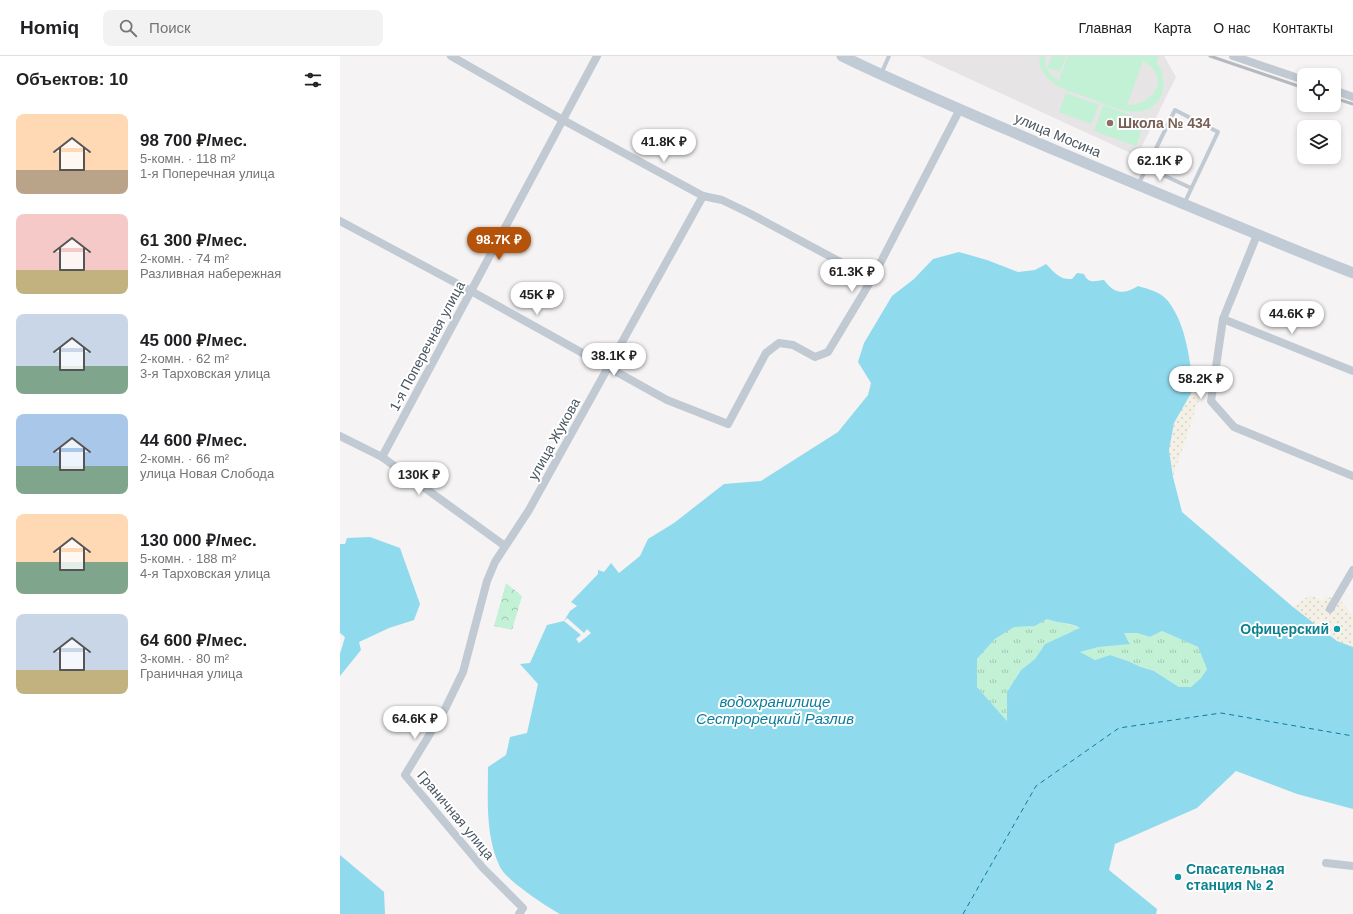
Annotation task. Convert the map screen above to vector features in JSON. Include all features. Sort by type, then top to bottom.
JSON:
[{"type":"street","points":[[451,56],[563,120],[703,196],[722,200],[749,213],[872,278]]},
{"type":"street","name":"1-я Поперечная улица","points":[[382,457],[597,56]]},
{"type":"street","name":"улица Мосина","points":[[842,56],[960,109],[1138,185],[1257,235],[1353,272]]},
{"type":"street","points":[[1233,56],[1297,78]]},
{"type":"street","points":[[1341,93],[1353,97]]},
{"type":"street","points":[[340,221],[471,291],[666,400],[728,424],[766,353],[779,342],[793,346],[815,357],[828,352],[872,278],[960,109]]},
{"type":"street","name":"улица Жукова","points":[[505,546],[529,510],[703,196]]},
{"type":"street","points":[[1257,235],[1223,318],[1211,401],[1234,427],[1353,476]]},
{"type":"street","points":[[1223,318],[1353,371]]},
{"type":"street","points":[[340,436],[382,457],[505,546]]},
{"type":"street","name":"Граничная улица","points":[[505,546],[487,581],[463,672],[445,709],[405,775],[483,868],[523,908],[519,914]]},
{"type":"street","points":[[1330,609],[1353,570]]},
{"type":"street","points":[[1326,863],[1353,866]]},
{"type":"lane","points":[[881,74],[889,56]]},
{"type":"lane","points":[[1138,185],[1175,110],[1218,132],[1184,204]]},
{"type":"lane","points":[[1146,167],[1191,188]]},
{"type":"shaded area","name":"Школа № 434","points":[[920,56],[1164,56],[1176,77],[1137,156]]},
{"type":"green space","points":[[1040,56],[1045,56],[1046,67],[1053,76],[1059,80],[1068,56],[1159,56],[1156,63],[1160,68],[1163,78],[1163,91],[1155,104],[1145,110],[1137,112],[1121,110],[1058,86],[1045,75],[1040,66]],"holes":[[[1143,61],[1152,67],[1158,82],[1156,89],[1146,100],[1137,104],[1127,105]]]},
{"type":"green space","points":[[1052,56],[1066,56],[1060,72],[1047,68]]},
{"type":"green space","points":[[1066,93],[1099,105],[1091,124],[1059,112]]},
{"type":"green space","points":[[1103,105],[1145,121],[1136,146],[1094,131]]},
{"type":"green space","points":[[506,583],[522,596],[512,630],[494,626]]},
{"type":"green space","points":[[1047,619],[1081,628],[1045,644],[1035,659],[1021,670],[1007,692],[1007,721],[977,687],[977,659],[995,639],[1014,627],[1035,626]]},
{"type":"green space","points":[[1162,631],[1198,647],[1207,669],[1201,678],[1191,687],[1179,687],[1154,671],[1110,655],[1095,660],[1079,652],[1099,647],[1130,643],[1124,633],[1137,633],[1150,637]]},
{"type":"sand","points":[[1194,388],[1199,399],[1173,477],[1169,450],[1174,423]]},
{"type":"sand","name":"Офицерский","points":[[1310,595],[1323,601],[1326,596],[1341,601],[1353,616],[1353,647],[1337,641],[1293,607]]},
{"type":"water","name":"водохранилище Сестрорецкий Разлив","points":[[959,252],[987,260],[1018,272],[1035,270],[1046,264],[1058,275],[1064,278],[1072,279],[1077,273],[1084,274],[1090,281],[1104,280],[1112,288],[1120,292],[1128,291],[1138,286],[1158,293],[1168,301],[1183,332],[1189,354],[1194,388],[1174,423],[1169,450],[1173,477],[1182,512],[1293,607],[1337,641],[1353,647],[1353,809],[1297,794],[1236,771],[1197,808],[1115,844],[1109,870],[1157,909],[1156,914],[560,914],[510,879],[500,867],[492,843],[488,818],[488,767],[506,755],[510,737],[527,733],[538,684],[520,664],[530,663],[547,625],[564,621],[570,611],[577,606],[571,602],[598,574],[598,570],[604,572],[611,563],[619,573],[640,556],[648,539],[674,523],[724,484],[761,481],[838,432],[868,395],[871,383],[858,362],[864,343],[892,296],[914,279],[933,259]],"holes":[[[1047,619],[1080,628],[1045,644],[1035,659],[1021,670],[1007,692],[1007,721],[977,687],[977,659],[995,639],[1014,627],[1035,626]],[[1162,631],[1198,647],[1207,669],[1201,678],[1191,687],[1179,687],[1154,671],[1110,655],[1095,660],[1080,652],[1099,647],[1130,644],[1124,633],[1137,633],[1150,637]]]},
{"type":"water","points":[[370,537],[400,548],[420,604],[414,620],[389,628],[359,642],[361,650],[340,676],[340,654],[345,637],[340,633],[340,544],[345,544],[347,538]]},
{"type":"water","points":[[340,855],[384,892],[385,914],[340,914]]},
{"type":"pier","points":[[567,618],[584,633],[587,629],[591,633],[579,643],[576,639],[581,635],[564,621]]},
{"type":"ferry route","points":[[963,914],[1036,786],[1119,728],[1221,713],[1353,736]]},
{"type":"railway","points":[[1210,56],[1297,86]]},
{"type":"railway","points":[[1341,100],[1353,104]]},
{"type":"place","name":"Школа № 434","points":[[1110,123]]},
{"type":"place","name":"Офицерский","points":[[1337,629]]},
{"type":"place","name":"Спасательная станция № 2","points":[[1178,877]]}]
